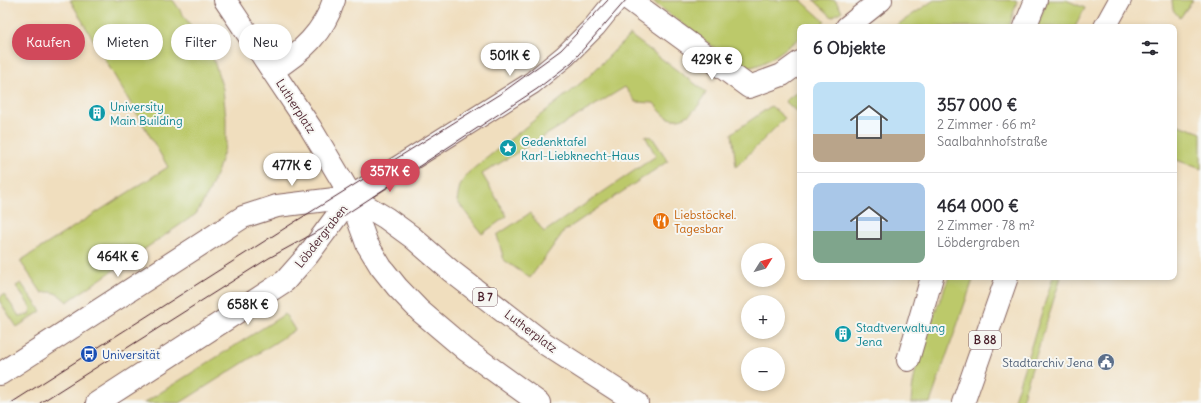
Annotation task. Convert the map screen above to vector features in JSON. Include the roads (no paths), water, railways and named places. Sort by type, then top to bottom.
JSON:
[{"type":"main road","name":"B 7","points":[[224,0],[273,70]]},
{"type":"main road","points":[[351,197],[532,83],[565,56],[594,26],[616,0]]},
{"type":"main road","points":[[630,0],[748,87],[782,75],[797,64]]},
{"type":"main road","points":[[851,24],[881,0]]},
{"type":"main road","points":[[1026,24],[1036,0]]},
{"type":"main road","points":[[1107,24],[1120,0]]},
{"type":"main road","name":"Lutherplatz","points":[[334,1],[320,29],[309,44],[294,57],[273,70],[310,127],[351,197],[368,244],[381,267],[397,287],[420,311],[466,350],[539,403]]},
{"type":"main road","name":"Lutherplatz","points":[[351,197],[386,218],[412,237],[451,271],[544,343],[637,403]]},
{"type":"main road","name":"Löbdergraben","points":[[0,374],[243,217],[277,206],[351,197]]},
{"type":"main road","name":"Löbdergraben","points":[[97,403],[285,282],[308,255],[351,197]]},
{"type":"main road","points":[[908,360],[931,280]]},
{"type":"main road","name":"B 88","points":[[963,403],[1006,280]]},
{"type":"tram line","points":[[11,403],[293,223],[503,92],[561,50],[608,0]]},
{"type":"tram line","points":[[40,403],[269,258],[331,224],[537,89],[572,62],[626,0]]},
{"type":"place","name":"University Main Building","points":[[97,113]]},
{"type":"place","name":"Gedenktafel Karl-Liebknecht-Haus","points":[[508,148]]},
{"type":"place","name":"Liebstöckel. Tagesbar","points":[[661,221]]},
{"type":"place","name":"Stadtverwaltung Jena","points":[[843,334]]},
{"type":"place","name":"Universität","points":[[89,354]]},
{"type":"place","name":"Stadtarchiv Jena","points":[[1106,362]]}]
